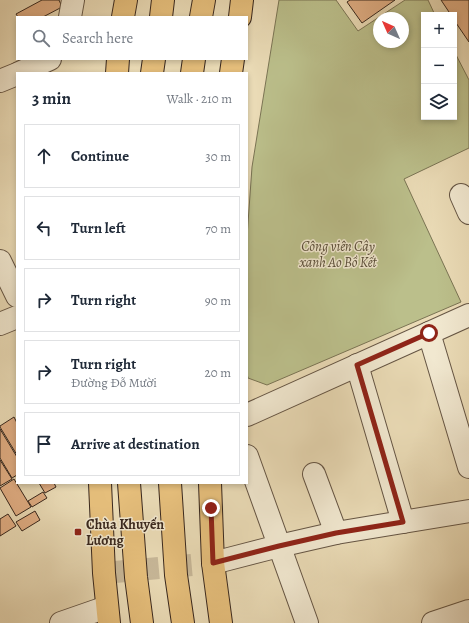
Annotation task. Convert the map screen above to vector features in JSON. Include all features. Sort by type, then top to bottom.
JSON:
[{"type":"main road","points":[[124,16],[126,0]]},
{"type":"main road","points":[[160,16],[163,0]]},
{"type":"main road","points":[[201,16],[204,0]]},
{"type":"main road","points":[[240,16],[242,0]]},
{"type":"main road","points":[[117,72],[118,60]]},
{"type":"main road","points":[[152,72],[154,60]]},
{"type":"main road","points":[[192,72],[194,60]]},
{"type":"main road","points":[[231,72],[233,60]]},
{"type":"main road","points":[[100,484],[104,573],[108,615]]},
{"type":"main road","points":[[130,484],[136,577],[142,623]]},
{"type":"main road","points":[[170,484],[176,575],[183,623]]},
{"type":"main road","points":[[210,484],[213,563],[221,623]]},
{"type":"street","points":[[70,16],[73,0]]},
{"type":"street","points":[[20,72],[48,60]]},
{"type":"street","points":[[0,82],[16,74]]},
{"type":"street","points":[[0,261],[16,294]]},
{"type":"street","points":[[248,415],[469,315]]},
{"type":"street","points":[[0,324],[16,317]]},
{"type":"street","points":[[429,333],[469,467]]},
{"type":"street","points":[[357,365],[403,522]]},
{"type":"street","points":[[248,459],[308,623]]},
{"type":"street","points":[[314,474],[336,533]]},
{"type":"street","points":[[213,563],[336,533],[469,511]]},
{"type":"street","points":[[434,623],[469,611]]},
{"type":"street","points":[[60,623],[108,615]]},
{"type":"green space","name":"Công viên Cây xanh Ao Bồ Kết","points":[[279,0],[336,0],[358,31],[373,21],[373,48],[409,48],[409,12],[387,12],[405,0],[428,0],[434,12],[421,12],[421,120],[457,120],[457,57],[469,80],[469,148],[404,179],[461,302],[267,385],[248,378],[248,223],[252,167]]},
{"type":"building","points":[[42,0],[59,0],[62,7],[45,16],[17,16],[16,14]]},
{"type":"building","points":[[350,0],[395,0],[378,12],[373,12],[373,15],[362,23],[347,2]]},
{"type":"building","points":[[441,0],[469,0],[469,42],[457,24],[457,12],[449,12]]},
{"type":"building","points":[[14,417],[16,421],[16,453],[0,427]]},
{"type":"building","points":[[0,429],[16,455],[16,476],[12,478],[0,458]]},
{"type":"building","points":[[0,460],[12,479],[0,486]]},
{"type":"building","points":[[14,479],[31,507],[16,516],[0,488]]},
{"type":"building","points":[[40,484],[54,484],[56,487],[45,493]]},
{"type":"building","points":[[43,492],[47,498],[32,507],[28,501]]},
{"type":"building","points":[[35,511],[40,520],[22,531],[16,522]]},
{"type":"building","points":[[8,514],[16,526],[0,536],[0,519]]},
{"type":"tunnel","points":[[104,573],[213,563]]},
{"type":"place","name":"Chùa Khuyến Lương","points":[[78,532]]},
{"type":"route","points":[[211,508],[213,563],[336,533],[403,522],[357,365],[429,333]]}]
